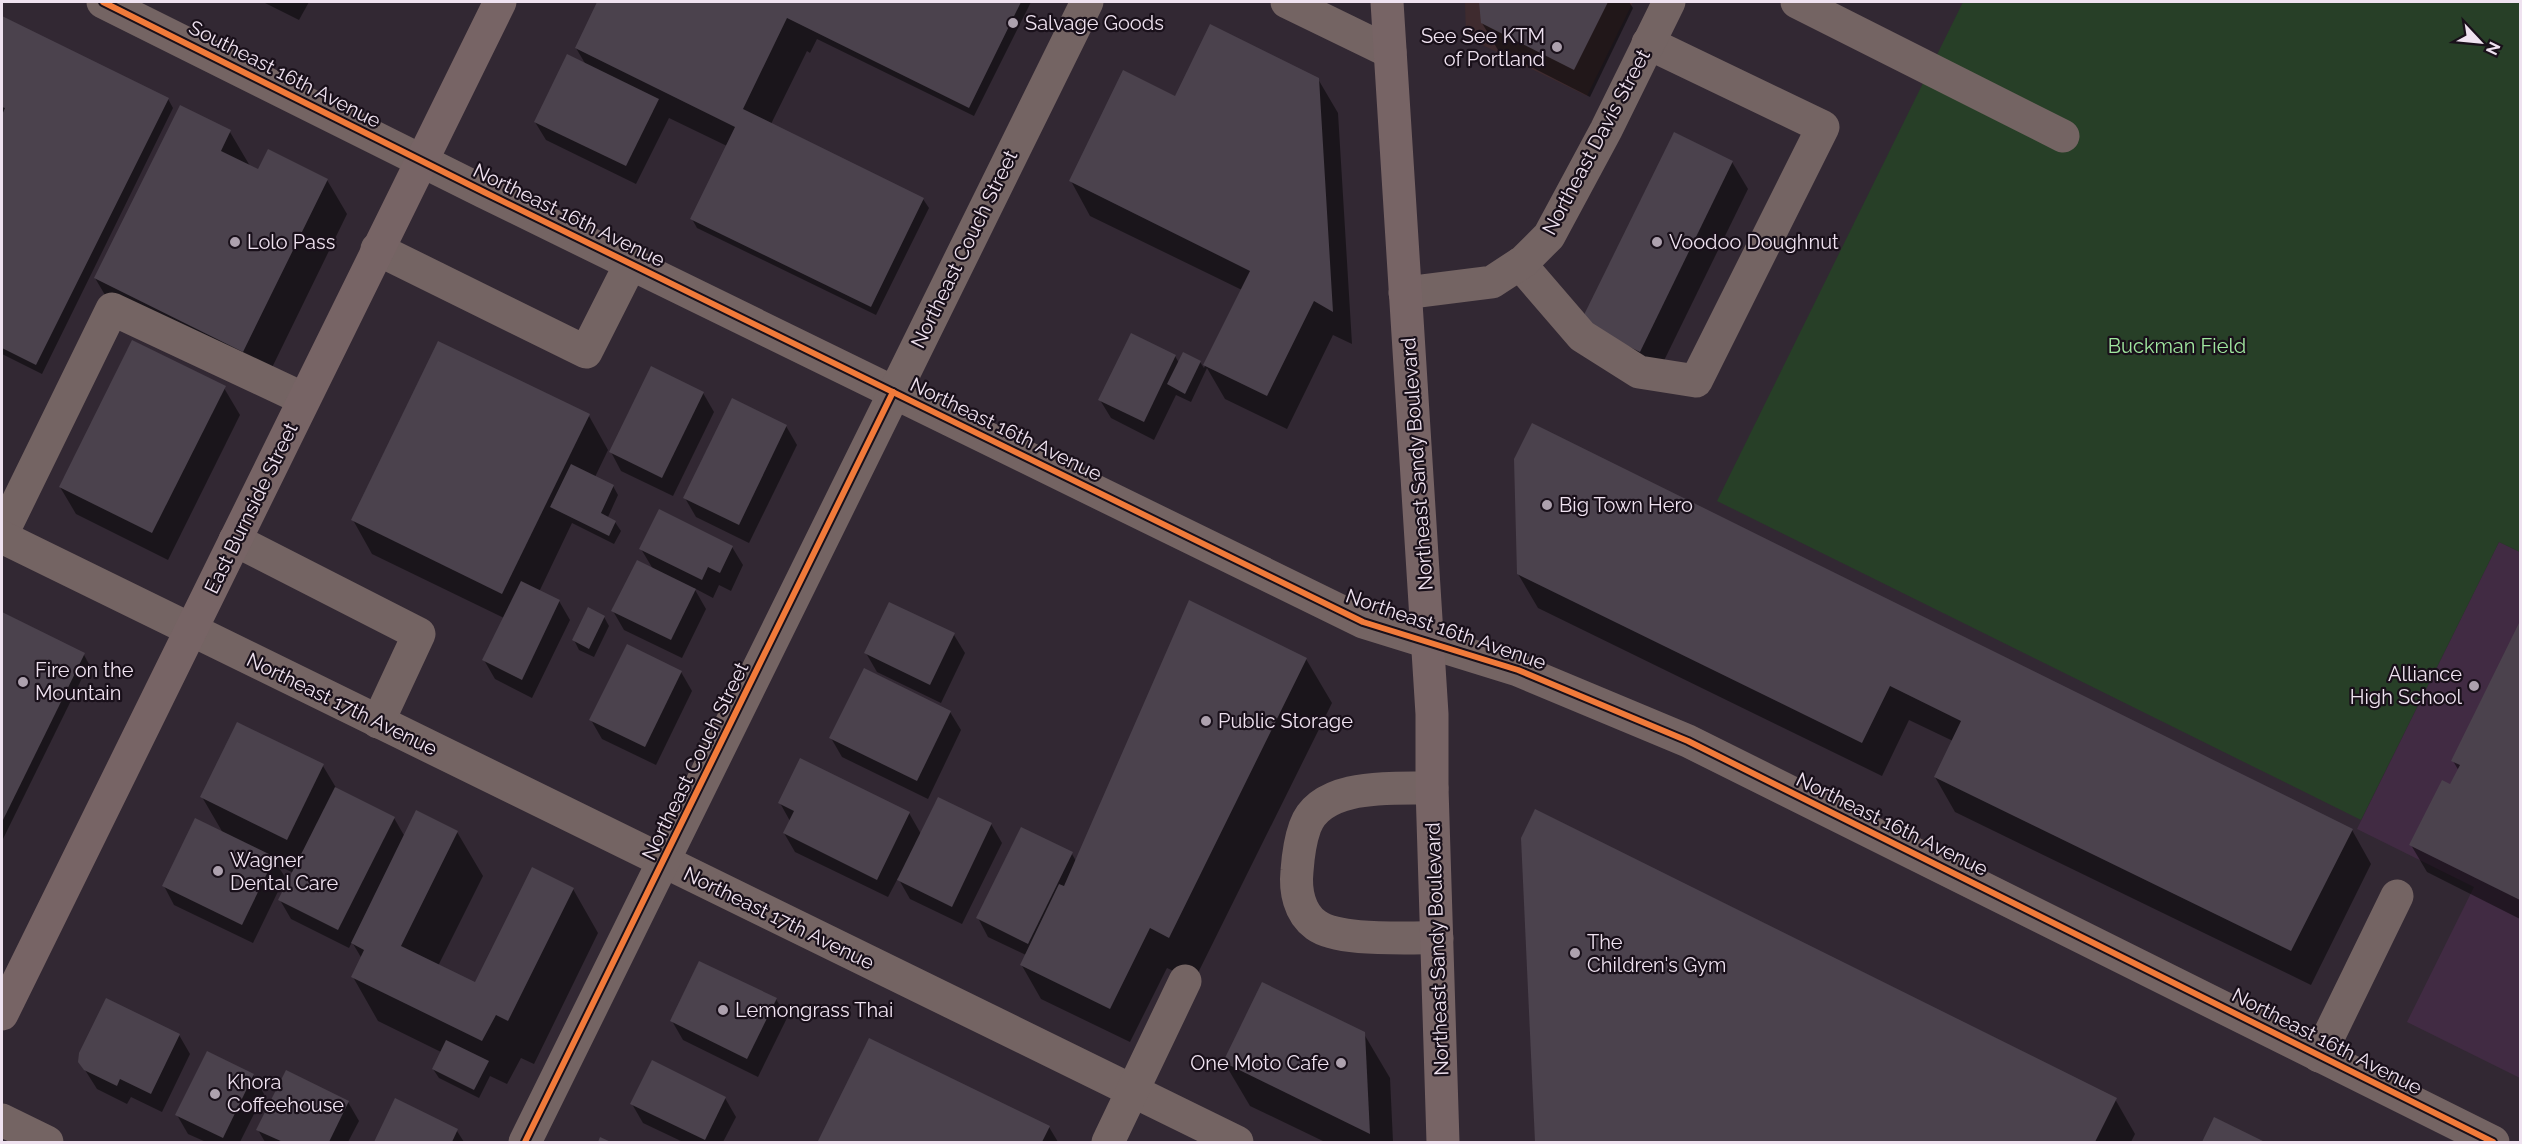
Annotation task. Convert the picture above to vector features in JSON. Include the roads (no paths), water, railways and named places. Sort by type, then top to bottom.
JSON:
[{"type":"main road","name":"East Burnside Street","points":[[2,1014],[420,160],[500,2]]},
{"type":"main road","name":"Northeast Sandy Boulevard","points":[[1387,2],[1432,714],[1432,788],[1443,1143]]},
{"type":"street","name":"Southeast 16th Avenue","points":[[104,2],[420,160]]},
{"type":"street","name":"Northeast Couch Street","points":[[525,1143],[892,392],[1087,2]]},
{"type":"street","points":[[1287,2],[1390,52]]},
{"type":"street","name":"Northeast Davis Street","points":[[1406,293],[1492,282],[1520,264],[1549,236],[1669,2]]},
{"type":"street","points":[[1797,2],[2063,136]]},
{"type":"street","points":[[1520,264],[1582,336],[1639,372],[1696,381],[1823,127],[1648,43]]},
{"type":"street","name":"Northeast 16th Avenue","points":[[420,160],[1363,622],[1518,670],[1688,741],[2493,1143]]},
{"type":"street","points":[[377,249],[586,352],[631,263]]},
{"type":"street","points":[[2,535],[112,309],[304,399]]},
{"type":"street","name":"Northeast 17th Avenue","points":[[2,535],[378,722],[1238,1143]]},
{"type":"street","points":[[235,540],[419,634],[378,722]]},
{"type":"street","points":[[1432,788],[1342,794],[1318,807],[1306,825],[1296,877],[1298,902],[1315,925],[1335,933],[1362,936],[1437,938]]},
{"type":"street","points":[[2319,1056],[2397,896]]},
{"type":"street","points":[[1108,1143],[1185,981]]},
{"type":"street","points":[[2,1120],[47,1143]]},
{"type":"place","name":"Salvage Goods","points":[[1013,23]]},
{"type":"place","name":"See See KTM of Portland","points":[[1557,47]]},
{"type":"place","name":"Lolo Pass","points":[[235,242]]},
{"type":"place","name":"Voodoo Doughnut","points":[[1657,242]]},
{"type":"place","name":"Big Town Hero","points":[[1547,505]]},
{"type":"place","name":"Fire on the Mountain","points":[[23,682]]},
{"type":"place","name":"Alliance High School","points":[[2474,686]]},
{"type":"place","name":"Public Storage","points":[[1206,721]]},
{"type":"place","name":"Wagner Dental Care","points":[[218,871]]},
{"type":"place","name":"The Children's Gym","points":[[1575,953]]},
{"type":"place","name":"Lemongrass Thai","points":[[723,1010]]},
{"type":"place","name":"One Moto Cafe","points":[[1341,1063]]},
{"type":"place","name":"Khora Coffeehouse","points":[[215,1094]]},
{"type":"park label","name":"Buckman Field","points":[[2177,346]]}]
